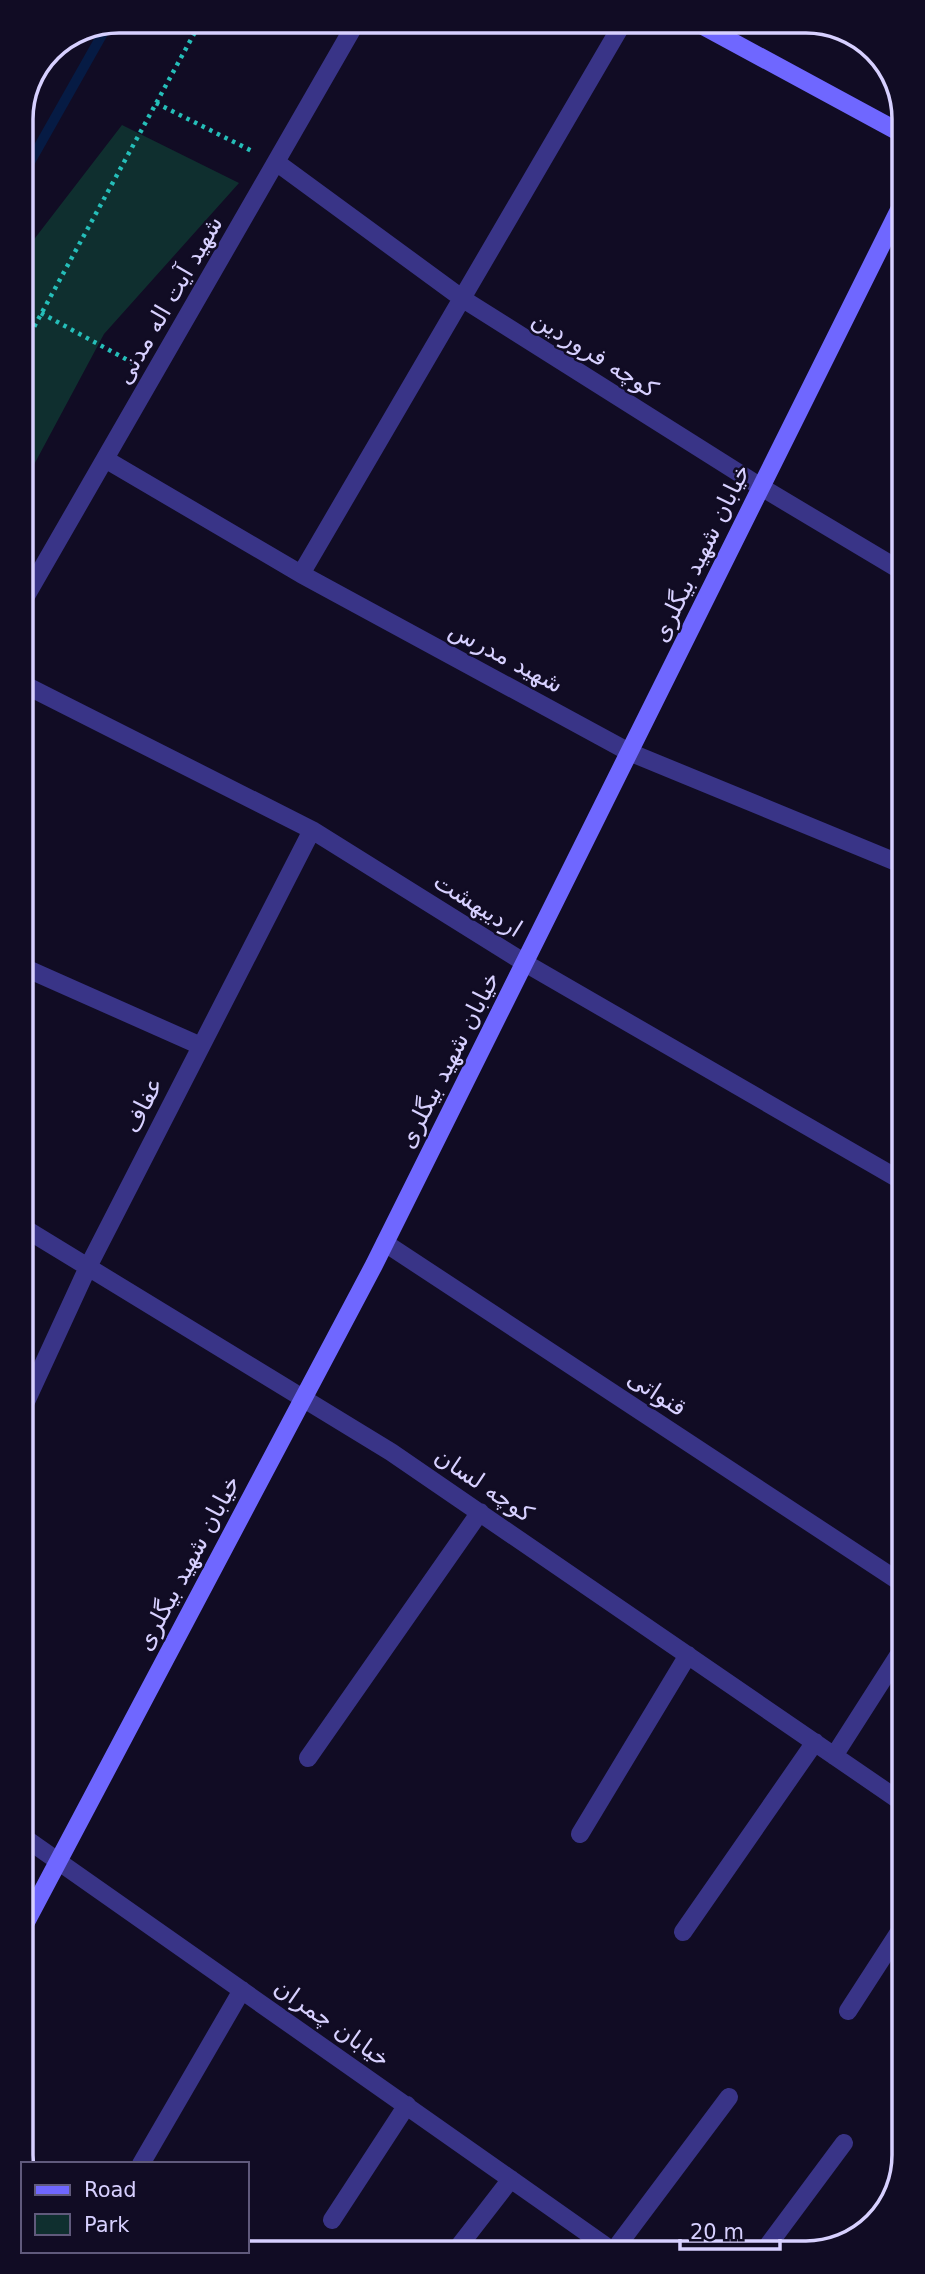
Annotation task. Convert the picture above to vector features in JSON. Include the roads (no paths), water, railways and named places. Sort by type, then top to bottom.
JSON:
[{"type":"street","name":"شهید آیت اله مدنی","points":[[33,584],[350,33]]},
{"type":"street","points":[[301,574],[617,33]]},
{"type":"street","points":[[725,33],[892,128]]},
{"type":"street","name":"کوچه فروردین","points":[[276,162],[463,299],[761,487],[892,565]]},
{"type":"street","name":"خیابان شهید بیگلری","points":[[33,1910],[385,1243],[892,224]]},
{"type":"street","name":"شهید مدرس","points":[[105,458],[301,574],[629,752],[892,860]]},
{"type":"street","name":"اردیبهشت","points":[[33,689],[312,830],[525,963],[892,1175]]},
{"type":"street","name":"عفاف","points":[[33,1386],[88,1267],[312,830]]},
{"type":"street","points":[[33,971],[201,1046]]},
{"type":"street","name":"کوچه لسان","points":[[33,1233],[391,1452],[892,1796]]},
{"type":"street","name":"قنواتی","points":[[385,1243],[892,1577]]},
{"type":"street","points":[[308,1758],[480,1512]]},
{"type":"street","points":[[580,1834],[688,1655]]},
{"type":"street","points":[[834,1756],[892,1665]]},
{"type":"street","points":[[683,1932],[814,1742]]},
{"type":"street","name":"خیابان چمران","points":[[33,1844],[600,2241]]},
{"type":"street","points":[[848,2011],[892,1943]]},
{"type":"street","points":[[142,2162],[242,1990]]},
{"type":"street","points":[[618,2241],[729,2097]]},
{"type":"street","points":[[332,2220],[407,2105]]},
{"type":"street","points":[[771,2241],[844,2143]]},
{"type":"street","points":[[463,2241],[511,2179]]},
{"type":"waterway","points":[[33,157],[102,36]]}]
